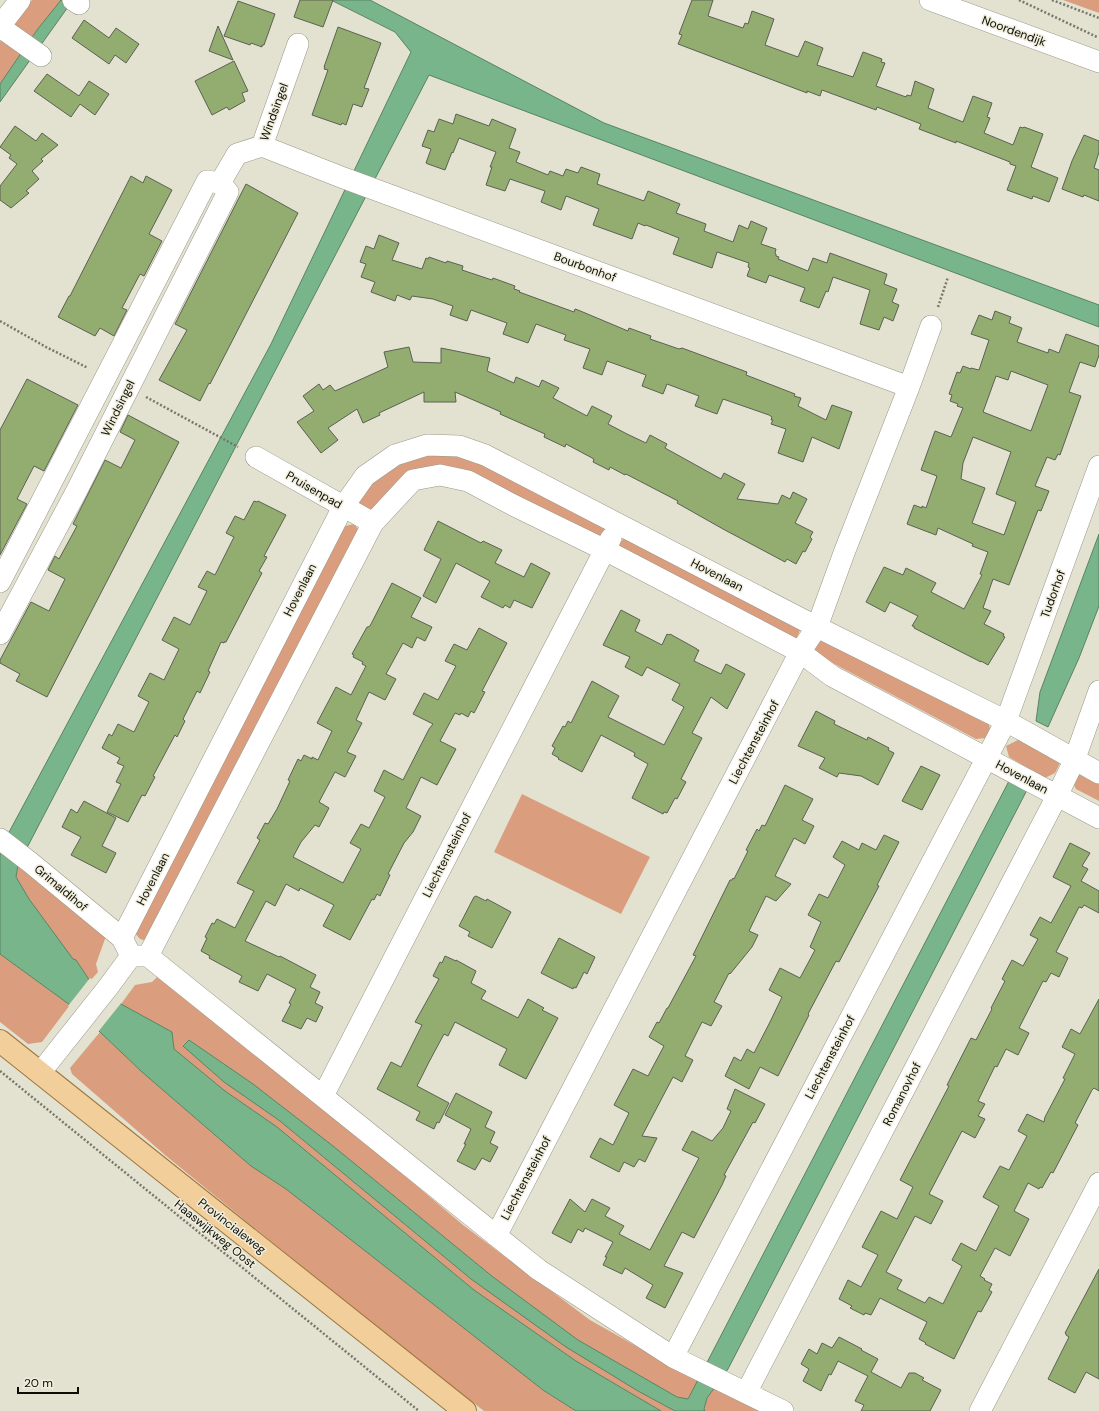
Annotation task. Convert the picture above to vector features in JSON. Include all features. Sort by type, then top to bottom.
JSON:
[{"type":"main road","name":"Provincialeweg","points":[[0,1040],[465,1411]]},
{"type":"street","points":[[20,0],[0,27],[41,56]]},
{"type":"street","name":"Noordendijk","points":[[930,0],[1099,62]]},
{"type":"street","name":"Windsingel","points":[[220,183],[237,154],[262,146],[298,44]]},
{"type":"street","name":"Bourbonhof","points":[[262,146],[340,178],[909,387]]},
{"type":"street","name":"Windsingel","points":[[0,582],[207,181],[220,183],[228,192],[76,492],[0,634]]},
{"type":"street","points":[[800,652],[817,627],[931,326]]},
{"type":"street","name":"Hovenlaan","points":[[134,950],[343,507],[365,476],[394,455],[427,445],[459,446],[485,455],[817,627],[1006,721],[1099,774]]},
{"type":"street","name":"Pruisenpad","points":[[250,453],[374,524]]},
{"type":"street","name":"Tudorhof","points":[[1006,721],[1099,466]]},
{"type":"street","name":"Hovenlaan","points":[[40,1073],[109,986],[134,950],[374,524],[413,480],[440,475],[468,481],[605,550],[800,652],[832,676],[1099,818]]},
{"type":"street","points":[[605,550],[618,524]]},
{"type":"street","name":"Liechtensteinhof","points":[[323,1096],[605,550]]},
{"type":"street","name":"Liechtensteinhof","points":[[496,1236],[800,652]]},
{"type":"street","points":[[1074,761],[1099,691]]},
{"type":"street","name":"Hovenlaan","points":[[987,758],[1006,721]]},
{"type":"street","name":"Liechtensteinhof","points":[[672,1357],[987,758]]},
{"type":"street","name":"Hovenlaan","points":[[1057,796],[1074,761]]},
{"type":"street","name":"Romanovhof","points":[[746,1393],[1057,796]]},
{"type":"street","name":"Grimaldihof","points":[[0,839],[31,863],[134,950]]},
{"type":"street","name":"Liechtensteinhof","points":[[134,950],[323,1096],[539,1270],[672,1357],[746,1393]]},
{"type":"street","points":[[980,1411],[1099,1183]]},
{"type":"street","points":[[746,1393],[783,1411]]},
{"type":"path","points":[[1019,0],[1099,38]]},
{"type":"path","points":[[1052,0],[1099,18]]},
{"type":"path","points":[[931,326],[948,277]]},
{"type":"path","points":[[213,434],[250,453]]},
{"type":"path","name":"Haaswijkweg Oost","points":[[0,1071],[419,1411]]},
{"type":"shaded area","points":[[32,0],[61,0],[37,30],[0,84],[0,42]]},
{"type":"shaded area","points":[[61,0],[73,0],[0,102],[0,84],[37,30]]},
{"type":"shaded area","points":[[331,0],[370,0],[604,123],[1099,305],[1099,327],[429,75],[18,865],[16,877],[29,899],[73,959],[76,960],[90,981],[121,1004],[172,1032],[174,1049],[225,1091],[277,1127],[474,1290],[576,1361],[661,1411],[576,1411],[543,1390],[286,1189],[251,1166],[142,1072],[70,1005],[0,954],[0,849],[271,344],[411,52],[395,32]]},
{"type":"shaded area","points":[[1063,0],[1099,0],[1099,13]]},
{"type":"shaded area","points":[[461,453],[605,525],[605,530],[601,538],[442,470],[371,510],[359,505],[357,496],[362,488],[415,454]]},
{"type":"shaded area","points":[[354,524],[362,534],[150,942],[140,939],[133,931],[341,527]]},
{"type":"shaded area","points":[[1099,534],[1099,606],[1079,658],[1048,727],[1036,721],[1040,692]]},
{"type":"shaded area","points":[[624,538],[801,627],[797,638],[793,641],[620,547],[620,543]]},
{"type":"shaded area","points":[[818,639],[986,720],[990,729],[988,735],[986,738],[976,739],[827,660],[815,651],[815,644]]},
{"type":"shaded area","points":[[1018,740],[1060,763],[1055,773],[1045,778],[1009,757],[1006,746]]},
{"type":"shaded area","points":[[1081,772],[1099,778],[1099,801],[1076,789],[1074,781]]},
{"type":"shaded area","points":[[1009,781],[1027,790],[728,1369],[707,1398],[704,1409],[705,1411],[675,1411],[638,1391],[566,1347],[471,1279],[280,1121],[224,1082],[183,1046],[189,1040],[253,1084],[333,1146],[493,1277],[578,1340],[677,1397],[688,1399]]},
{"type":"shaded area","points":[[522,794],[650,857],[621,914],[494,852]]},
{"type":"shaded area","points":[[18,865],[106,936],[96,964],[98,972],[90,981],[76,960],[73,959],[29,899],[16,877]]},
{"type":"shaded area","points":[[0,954],[70,1005],[42,1042],[28,1044],[0,1022]]},
{"type":"shaded area","points":[[157,977],[359,1137],[463,1225],[590,1320],[698,1381],[688,1399],[677,1397],[578,1340],[493,1277],[333,1146],[253,1084],[189,1040],[183,1045],[224,1082],[280,1121],[471,1279],[638,1391],[675,1411],[661,1411],[576,1361],[474,1290],[277,1127],[225,1091],[174,1049],[172,1032],[121,1004],[135,985],[152,982]]},
{"type":"shaded area","points":[[100,1032],[142,1072],[251,1166],[286,1189],[543,1390],[576,1411],[484,1411],[355,1310],[165,1155],[72,1074],[70,1068]]},
{"type":"shaded area","points":[[714,1388],[760,1411],[705,1411],[707,1398]]},
{"type":"pier","points":[[90,978],[122,1002],[98,1032],[68,1006]]},
{"type":"building","points":[[300,0],[333,0],[323,27],[294,17]]},
{"type":"building","points":[[692,0],[713,0],[708,16],[743,28],[745,23],[748,24],[752,11],[774,19],[765,45],[798,57],[805,41],[823,48],[817,65],[853,77],[863,52],[882,59],[881,62],[885,63],[876,86],[906,97],[907,95],[911,96],[915,81],[934,89],[928,108],[963,122],[973,96],[992,103],[987,117],[990,118],[984,133],[1013,145],[1020,127],[1043,134],[1031,167],[1058,178],[1049,202],[1033,196],[1032,199],[1007,190],[1016,166],[1010,164],[1010,162],[956,141],[956,143],[919,129],[921,124],[877,107],[876,110],[822,90],[820,96],[807,91],[807,93],[678,44],[682,35],[679,34]]},
{"type":"building","points":[[238,1],[275,14],[262,47],[251,43],[250,45],[224,36]]},
{"type":"building","points":[[84,20],[109,38],[116,28],[139,44],[126,63],[115,55],[109,64],[72,38]]},
{"type":"building","points":[[218,26],[233,60],[209,51]]},
{"type":"building","points":[[338,27],[381,43],[364,88],[369,89],[362,107],[353,104],[346,125],[342,123],[341,125],[312,115],[328,70],[324,69],[324,67]]},
{"type":"building","points":[[234,61],[248,91],[242,93],[245,101],[229,110],[227,107],[212,115],[195,81]]},
{"type":"building","points":[[47,74],[79,96],[89,81],[109,94],[95,115],[80,104],[71,117],[34,91]]},
{"type":"building","points":[[456,114],[489,126],[492,119],[516,129],[509,148],[520,152],[516,162],[548,175],[550,171],[563,176],[566,169],[578,173],[581,167],[600,174],[597,184],[644,201],[648,191],[680,204],[676,213],[706,224],[704,231],[733,242],[739,225],[748,229],[751,221],[767,228],[761,244],[776,249],[775,253],[776,256],[779,257],[778,259],[808,271],[813,258],[827,263],[830,253],[887,274],[884,284],[897,289],[892,302],[899,305],[893,321],[884,317],[879,330],[860,324],[870,290],[833,277],[828,292],[826,291],[819,308],[800,301],[805,288],[769,275],[766,283],[747,276],[750,268],[748,267],[749,263],[717,252],[712,268],[673,254],[679,238],[646,225],[645,226],[638,223],[632,239],[593,225],[599,209],[566,196],[561,210],[541,202],[545,191],[510,179],[505,191],[486,185],[492,167],[490,167],[496,152],[459,138],[445,170],[426,163],[431,149],[422,146],[428,130],[434,132],[439,119],[453,124]]},
{"type":"building","points":[[15,126],[36,141],[42,133],[58,145],[41,159],[43,161],[32,171],[39,179],[26,191],[29,193],[11,208],[0,200],[0,186],[17,164],[9,158],[11,155],[0,147]]},
{"type":"building","points":[[1084,135],[1099,141],[1099,152],[1094,168],[1099,170],[1099,201],[1062,189],[1072,161]]},
{"type":"building","points":[[131,176],[143,183],[146,176],[172,190],[149,234],[162,241],[144,276],[140,274],[122,308],[127,310],[114,336],[100,328],[95,336],[58,317]]},
{"type":"building","points":[[246,184],[298,213],[200,401],[159,380],[187,330],[175,324]]},
{"type":"building","points":[[379,235],[399,243],[392,260],[422,269],[426,258],[428,259],[429,257],[446,263],[447,261],[463,266],[462,270],[492,280],[493,278],[515,286],[514,289],[520,291],[519,292],[574,312],[575,309],[578,310],[628,331],[629,328],[651,336],[650,339],[679,349],[682,348],[747,372],[746,375],[795,394],[794,396],[801,398],[798,406],[826,420],[832,405],[852,412],[839,449],[812,437],[803,462],[778,453],[786,429],[771,424],[773,420],[771,420],[772,417],[769,415],[723,399],[717,414],[695,406],[699,396],[667,384],[663,394],[642,386],[646,375],[607,361],[602,375],[583,368],[590,349],[564,340],[566,335],[536,324],[528,343],[503,334],[507,323],[471,310],[467,321],[450,315],[453,306],[433,299],[412,296],[410,300],[397,295],[395,301],[371,292],[375,282],[361,277],[366,264],[360,262],[366,246],[374,249]]},
{"type":"building","points":[[995,311],[1011,317],[1009,323],[1022,328],[1017,342],[1048,353],[1049,349],[1059,353],[1066,334],[1099,346],[1099,355],[1095,367],[1080,362],[1069,392],[1081,396],[1060,455],[1058,454],[1055,460],[1047,457],[1035,486],[1049,491],[1041,511],[1038,510],[1009,585],[993,579],[983,608],[991,611],[984,624],[1004,634],[1003,636],[1005,637],[988,665],[914,628],[914,626],[912,626],[918,616],[890,602],[885,612],[866,602],[884,567],[903,575],[906,568],[936,583],[931,592],[964,609],[982,575],[980,574],[988,552],[972,546],[973,544],[938,528],[936,535],[907,524],[914,505],[926,508],[937,476],[921,470],[935,431],[951,437],[963,408],[950,401],[952,395],[949,394],[957,372],[960,373],[963,366],[979,370],[989,340],[971,334],[979,315],[992,320]],"holes":[[[1011,371],[1048,385],[1031,431],[983,412],[996,376],[1008,380]],[[973,437],[1011,452],[996,494],[1016,502],[1004,535],[972,523],[985,488],[961,479],[963,463]]]},
{"type":"building","points":[[409,347],[413,362],[441,363],[441,348],[490,358],[487,371],[514,383],[516,377],[539,387],[542,380],[559,388],[553,398],[587,416],[592,406],[612,416],[608,424],[627,434],[646,443],[650,435],[667,444],[665,448],[721,479],[724,473],[745,484],[737,499],[778,504],[782,495],[790,499],[793,492],[807,499],[795,523],[813,532],[810,537],[812,539],[796,564],[787,559],[785,562],[677,503],[678,501],[626,474],[625,475],[610,467],[609,470],[593,462],[594,459],[566,444],[565,447],[544,437],[545,434],[500,414],[501,412],[455,392],[456,402],[424,402],[424,392],[379,413],[380,415],[363,423],[357,409],[328,428],[338,440],[321,453],[297,422],[314,411],[303,396],[319,384],[323,390],[330,385],[335,391],[388,367],[384,352]]},
{"type":"building","points":[[27,379],[78,405],[44,471],[34,466],[17,499],[27,504],[0,555],[0,430]]},
{"type":"building","points":[[128,415],[179,442],[47,697],[16,681],[20,674],[0,663],[0,660],[31,602],[49,611],[65,579],[48,570],[55,556],[59,559],[77,526],[73,524],[105,460],[121,468],[135,440],[120,432]]},
{"type":"building","points":[[254,501],[258,501],[286,515],[264,556],[267,557],[259,571],[262,573],[226,642],[221,642],[208,671],[210,672],[200,693],[197,691],[183,719],[185,721],[177,737],[175,735],[153,776],[155,777],[145,796],[142,795],[128,822],[107,812],[121,784],[116,782],[124,766],[117,763],[120,758],[102,748],[109,734],[112,736],[118,724],[134,732],[149,702],[138,696],[150,673],[164,680],[179,649],[162,640],[174,617],[190,625],[207,591],[198,587],[207,571],[215,575],[234,537],[226,533],[235,516],[244,520]]},
{"type":"building","points":[[438,521],[481,543],[483,541],[502,550],[495,563],[524,577],[531,563],[550,573],[532,608],[514,600],[510,608],[505,605],[503,608],[481,597],[490,581],[456,563],[436,603],[423,596],[441,559],[424,550]]},
{"type":"building","points":[[392,583],[421,598],[411,617],[432,627],[425,641],[417,637],[412,648],[403,643],[386,674],[396,679],[385,700],[369,692],[356,720],[362,723],[347,752],[356,756],[345,777],[335,772],[319,802],[329,808],[319,827],[315,825],[301,842],[293,857],[343,883],[361,849],[350,843],[361,824],[369,828],[385,797],[374,791],[384,770],[403,780],[433,724],[413,714],[424,693],[438,700],[456,666],[445,661],[454,644],[467,650],[479,628],[507,643],[482,691],[485,692],[474,713],[471,711],[468,717],[461,713],[460,715],[455,713],[440,741],[456,749],[437,785],[421,777],[406,808],[421,816],[413,832],[404,843],[388,874],[390,875],[380,896],[377,894],[374,900],[372,899],[350,940],[323,926],[334,905],[300,888],[299,891],[286,884],[275,906],[266,901],[245,941],[279,957],[280,956],[316,975],[310,987],[320,992],[315,1003],[323,1007],[316,1022],[307,1018],[301,1029],[282,1021],[291,1004],[289,1003],[296,989],[267,974],[258,991],[239,982],[242,976],[209,958],[210,956],[201,951],[207,938],[205,937],[212,923],[214,924],[217,919],[235,928],[254,891],[237,883],[260,840],[257,838],[265,823],[268,824],[277,809],[298,759],[301,761],[304,755],[318,760],[332,731],[317,723],[336,687],[351,695],[366,666],[362,664],[363,662],[353,657],[354,655],[352,654],[367,627],[370,626]]},
{"type":"building","points":[[621,610],[640,620],[635,631],[662,645],[667,634],[670,634],[699,650],[694,661],[721,674],[726,664],[745,674],[727,709],[711,697],[692,733],[702,738],[681,779],[686,782],[677,799],[675,798],[667,813],[664,812],[663,814],[632,798],[648,764],[634,756],[635,753],[601,735],[582,772],[558,759],[559,758],[552,754],[555,748],[552,746],[563,726],[565,727],[568,721],[571,723],[592,681],[619,696],[608,717],[664,745],[684,707],[672,700],[680,684],[647,667],[642,676],[625,667],[630,657],[603,645]]},
{"type":"building","points":[[816,711],[835,721],[834,724],[867,740],[868,737],[889,748],[888,750],[894,753],[878,785],[861,776],[839,773],[837,777],[819,768],[825,758],[798,746]]},
{"type":"building","points":[[921,766],[940,775],[922,810],[902,801]]},
{"type":"building","points":[[785,785],[813,799],[802,820],[814,826],[805,844],[794,838],[775,876],[791,884],[776,901],[766,896],[749,931],[758,935],[752,947],[730,974],[729,973],[714,1002],[722,1006],[711,1026],[702,1022],[685,1056],[693,1060],[682,1082],[673,1077],[642,1136],[657,1138],[645,1162],[639,1159],[634,1167],[624,1162],[619,1172],[590,1157],[600,1138],[613,1145],[629,1113],[614,1105],[633,1069],[648,1076],[664,1046],[649,1037],[657,1022],[659,1023],[668,1008],[696,956],[693,955],[730,880],[733,878],[734,879],[748,851],[746,850],[757,829],[759,831],[762,825],[765,826]]},
{"type":"building","points":[[84,801],[116,818],[102,846],[116,853],[106,873],[71,855],[81,837],[62,827],[71,809],[77,813]]},
{"type":"building","points":[[884,835],[899,842],[877,885],[879,886],[839,962],[836,961],[778,1076],[760,1067],[749,1089],[725,1076],[734,1057],[741,1061],[747,1049],[754,1053],[770,1022],[782,997],[769,990],[780,968],[800,978],[815,950],[810,947],[821,922],[808,915],[819,894],[828,898],[845,865],[833,857],[842,841],[859,850],[862,843],[876,850]]},
{"type":"building","points":[[1070,843],[1090,853],[1082,866],[1088,869],[1081,881],[1099,891],[1099,913],[1084,905],[1082,908],[1079,907],[1056,952],[1068,958],[1059,977],[1051,973],[1046,982],[1043,981],[1019,1028],[1029,1033],[1018,1055],[1006,1049],[997,1067],[995,1066],[978,1101],[985,1104],[978,1116],[985,1119],[975,1138],[962,1131],[929,1194],[943,1201],[931,1224],[915,1216],[886,1272],[902,1280],[897,1289],[925,1303],[929,1297],[943,1304],[962,1266],[952,1260],[961,1243],[976,1251],[999,1206],[983,1197],[1000,1166],[1009,1170],[1027,1136],[1018,1131],[1027,1114],[1044,1122],[1045,1117],[1065,1079],[1063,1078],[1075,1054],[1062,1047],[1071,1029],[1080,1034],[1099,999],[1099,1091],[1094,1088],[1092,1090],[1075,1123],[1078,1125],[1053,1173],[1051,1172],[1042,1188],[1040,1187],[1039,1189],[1028,1183],[1014,1211],[1029,1219],[1010,1256],[995,1248],[980,1276],[992,1284],[989,1290],[992,1292],[981,1312],[978,1311],[954,1359],[925,1344],[926,1343],[919,1339],[927,1322],[880,1298],[871,1315],[865,1313],[864,1315],[850,1308],[852,1306],[839,1299],[848,1280],[861,1287],[878,1255],[862,1247],[881,1211],[897,1219],[913,1187],[900,1180],[949,1086],[947,1085],[971,1038],[976,1040],[992,1009],[991,1008],[1005,981],[1002,979],[1012,960],[1023,966],[1038,939],[1030,935],[1040,917],[1051,923],[1071,886],[1053,877]]},
{"type":"building","points":[[476,896],[486,901],[487,899],[511,912],[492,948],[468,936],[470,932],[459,926],[474,897]]},
{"type":"building","points":[[559,938],[595,957],[587,974],[584,972],[576,988],[574,987],[573,989],[541,973]]},
{"type":"building","points":[[445,956],[476,971],[471,983],[486,991],[481,999],[518,1018],[528,999],[544,1008],[542,1010],[558,1018],[526,1079],[499,1065],[507,1049],[455,1022],[448,1036],[444,1034],[417,1086],[449,1103],[439,1123],[437,1122],[434,1129],[416,1120],[420,1112],[377,1089],[391,1062],[401,1067],[422,1025],[415,1022],[439,979],[433,976],[440,962],[442,963]]},
{"type":"building","points":[[735,1089],[765,1104],[755,1123],[753,1122],[724,1175],[726,1176],[722,1185],[694,1238],[682,1232],[664,1266],[683,1273],[665,1308],[646,1298],[653,1285],[625,1268],[622,1274],[603,1265],[607,1257],[605,1257],[613,1242],[585,1228],[583,1232],[578,1229],[571,1243],[552,1233],[570,1199],[585,1212],[592,1199],[610,1208],[605,1216],[624,1226],[619,1234],[650,1250],[699,1158],[682,1150],[692,1131],[712,1141],[723,1128],[731,1111],[727,1109]]},
{"type":"building","points":[[456,1093],[492,1112],[485,1127],[495,1132],[490,1143],[498,1147],[490,1162],[482,1158],[475,1170],[457,1161],[466,1144],[464,1144],[471,1129],[445,1115]]},
{"type":"building","points":[[1099,1269],[1099,1379],[1086,1372],[1075,1393],[1048,1379],[1069,1337],[1065,1333]]},
{"type":"building","points":[[839,1337],[878,1359],[871,1372],[901,1388],[909,1373],[915,1373],[924,1378],[922,1380],[941,1390],[930,1411],[861,1411],[864,1405],[855,1401],[868,1376],[838,1361],[831,1375],[829,1374],[821,1391],[803,1381],[809,1369],[801,1364],[809,1349],[817,1354],[822,1343],[832,1348]]}]
